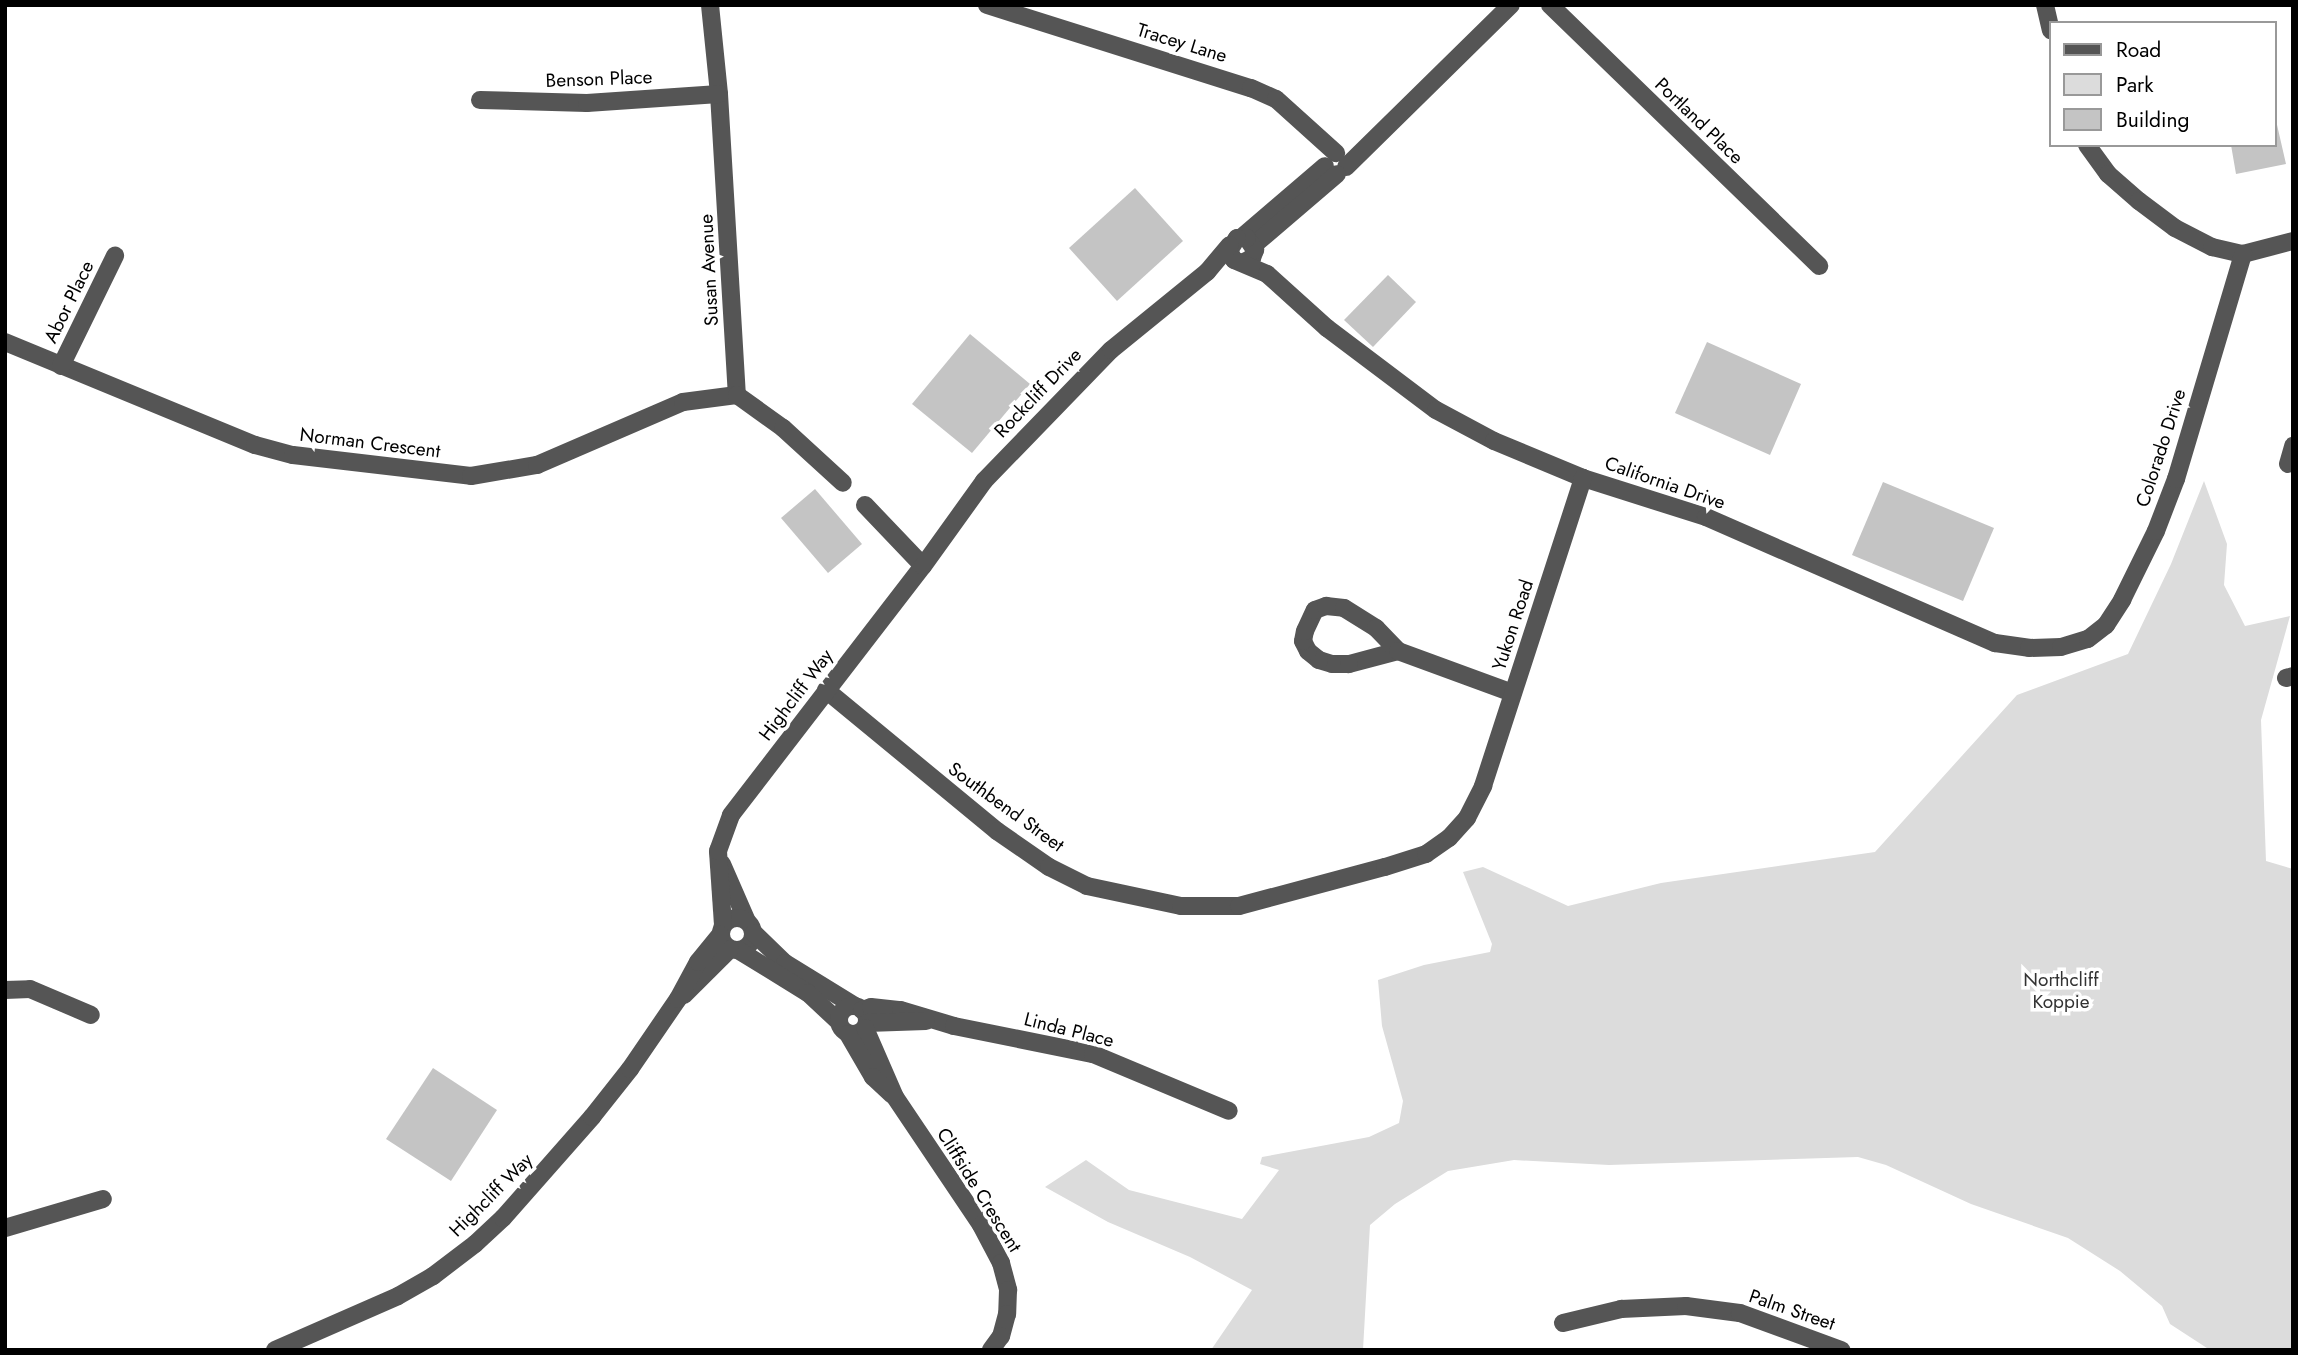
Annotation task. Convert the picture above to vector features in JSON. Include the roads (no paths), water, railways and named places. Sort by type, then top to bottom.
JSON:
[{"type":"street","name":"Susan Avenue","points":[[710,5],[719,94],[737,395]]},
{"type":"street","name":"Tracey Lane","points":[[988,5],[1251,88],[1276,99],[1312,133],[1335,162]]},
{"type":"street","name":"Rockcliff Drive","points":[[923,566],[984,481],[1065,394],[1111,350],[1207,272],[1244,250],[1335,162],[1372,139],[1511,5]]},
{"type":"street","name":"Portland Place","points":[[1550,5],[1819,266]]},
{"type":"street","points":[[2045,5],[2050,26]]},
{"type":"street","name":"Benson Place","points":[[480,100],[587,103],[719,94]]},
{"type":"street","points":[[2088,147],[2108,174],[2175,228],[2212,247],[2243,254],[2293,241]]},
{"type":"street","name":"California Drive","points":[[1244,250],[1327,328],[1436,410],[1494,441],[1583,478],[1706,517],[1996,643],[2029,648],[2061,648],[2088,639]]},
{"type":"street","name":"Colorado Drive","points":[[2088,639],[2106,625],[2122,600],[2156,531],[2176,479],[2243,254]]},
{"type":"street","name":"Abor Place","points":[[61,366],[115,257]]},
{"type":"street","name":"Norman Crescent","points":[[5,342],[255,445],[293,456],[471,476],[503,474],[537,465],[683,402],[737,395]]},
{"type":"street","points":[[737,395],[783,428],[843,483]]},
{"type":"street","name":"Yukon Road","points":[[1483,786],[1583,478]]},
{"type":"street","points":[[865,505],[923,566]]},
{"type":"street","name":"Highcliff Way","points":[[275,1350],[398,1296],[433,1276],[475,1244],[503,1218],[592,1117],[678,999],[698,962],[728,940],[718,858],[720,842],[731,816],[923,566]]},
{"type":"street","points":[[1398,651],[1349,664],[1332,664],[1319,660],[1308,651],[1304,641],[1305,631],[1315,610],[1326,606],[1344,608],[1376,628],[1398,651],[1513,693]]},
{"type":"street","name":"Southbend Street","points":[[826,690],[945,789],[1049,867],[1108,892],[1181,906],[1239,906],[1426,854],[1448,838],[1467,818],[1483,786]]},
{"type":"street","points":[[718,858],[750,926],[747,948],[728,940],[729,919],[750,926]]},
{"type":"street","name":"Cliffside Crescent","points":[[750,926],[785,963],[856,1020],[873,1076],[895,1097],[981,1225],[1001,1263],[1008,1290],[1007,1314],[1001,1336],[991,1350]]},
{"type":"street","name":"Cliffside Crescent","points":[[728,940],[808,993],[856,1020]]},
{"type":"street","points":[[5,990],[30,989],[91,1015]]},
{"type":"street","name":"Linda Place","points":[[856,1020],[871,1007],[901,1010],[933,1020],[1093,1054],[1229,1111]]},
{"type":"street","points":[[5,1228],[103,1199]]},
{"type":"street","name":"Palm Street","points":[[1563,1323],[1621,1309],[1686,1306],[1740,1313],[1841,1350]]},
{"type":"park label","name":"Northcliff Koppie","points":[[2061,991]]}]
